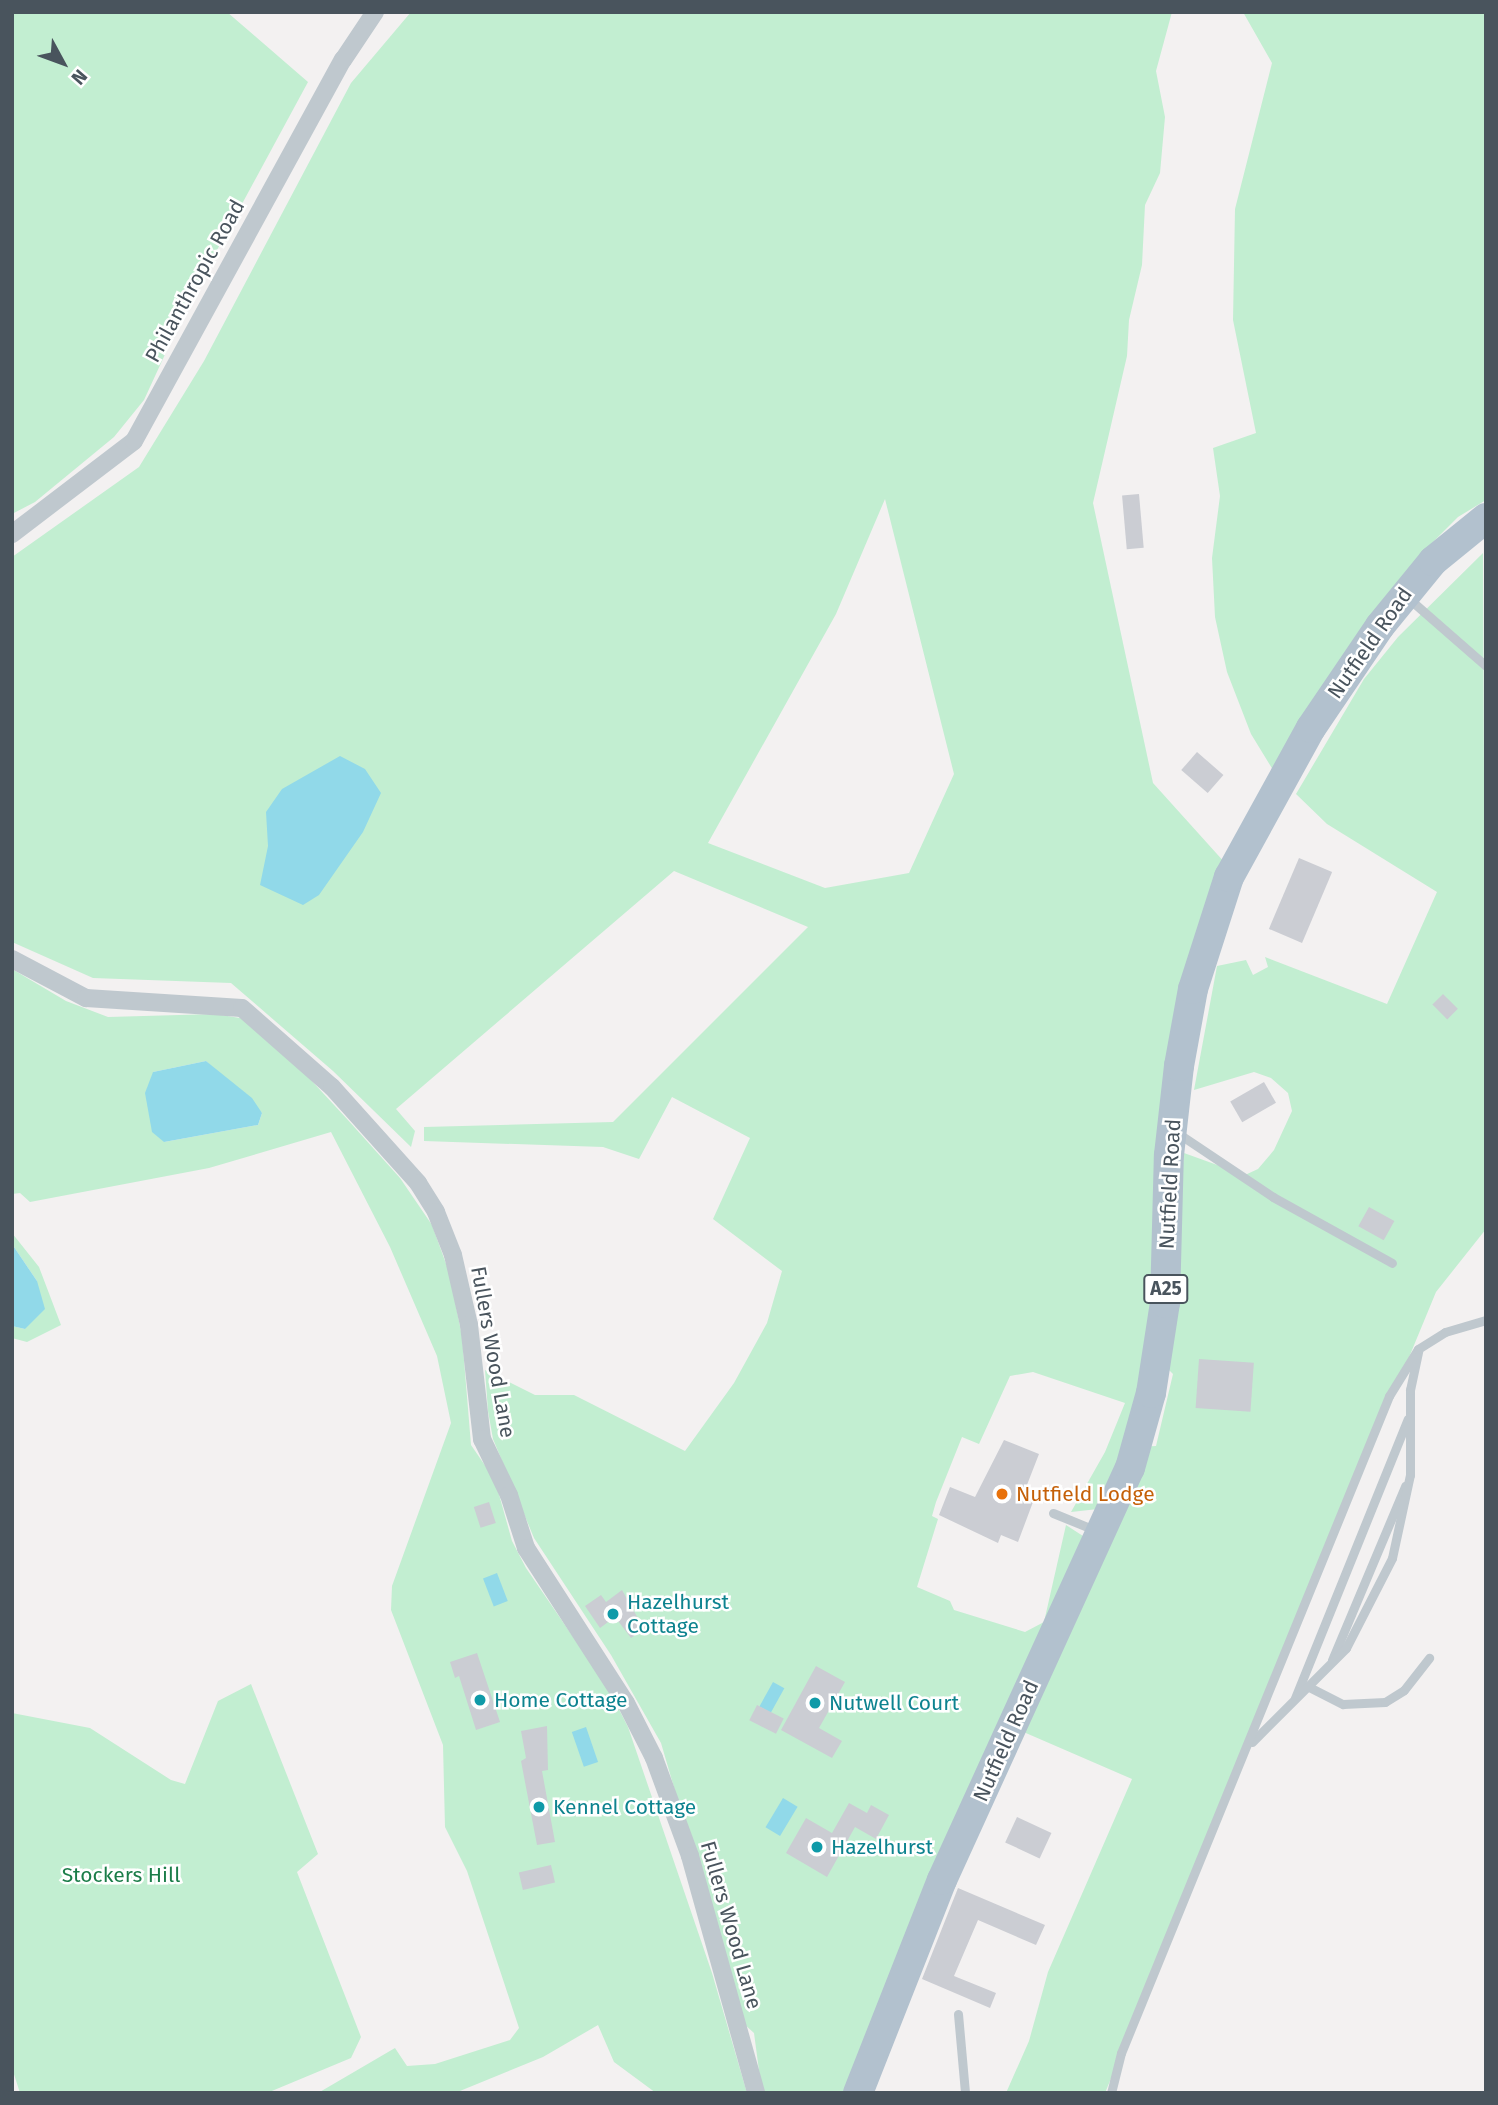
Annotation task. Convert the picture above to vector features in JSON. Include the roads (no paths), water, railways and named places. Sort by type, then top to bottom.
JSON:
[{"type":"main road","name":"Nutfield Road","points":[[858,2093],[942,1880],[1014,1728],[1099,1532],[1130,1468],[1158,1358],[1166,1303],[1172,1129],[1193,989],[1229,877],[1311,729],[1404,594],[1457,538],[1486,518]]},
{"type":"street","name":"Philanthropic Road","points":[[12,534],[134,441],[343,60],[375,12]]},
{"type":"street","name":"Fullers Wood Lane","points":[[12,959],[86,998],[242,1008],[332,1087],[418,1183],[436,1212],[453,1255],[469,1325],[482,1439],[509,1495],[526,1548],[626,1703],[654,1758],[690,1856],[757,2093]]},
{"type":"lane","points":[[1404,594],[1486,666]]},
{"type":"lane","points":[[1172,1129],[1273,1196],[1392,1263]]},
{"type":"lane","points":[[1111,2093],[1121,2053],[1389,1396],[1418,1349],[1445,1332],[1486,1320]]},
{"type":"lane","points":[[1246,1750],[1329,1667],[1359,1627],[1392,1558],[1410,1475],[1410,1414],[1418,1349]]},
{"type":"lane","points":[[1293,1702],[1410,1414]]},
{"type":"lane","points":[[1329,1667],[1410,1475]]},
{"type":"lane","points":[[1053,1513],[1099,1532]]},
{"type":"lane","points":[[1309,1687],[1343,1704],[1385,1702],[1404,1690],[1429,1658]]},
{"type":"lane","points":[[958,2014],[965,2093]]},
{"type":"water","points":[[340,756],[365,769],[381,793],[363,832],[319,895],[303,905],[260,885],[268,846],[266,812],[282,789]]},
{"type":"water","points":[[206,1061],[252,1098],[262,1113],[258,1125],[164,1142],[152,1132],[145,1093],[153,1072]]},
{"type":"water","points":[[12,1244],[37,1281],[45,1309],[25,1329],[12,1326]]},
{"type":"water","points":[[497,1573],[508,1601],[494,1606],[483,1578]]},
{"type":"water","points":[[773,1682],[784,1688],[771,1713],[759,1706]]},
{"type":"water","points":[[586,1727],[598,1762],[584,1767],[572,1732]]},
{"type":"water","points":[[783,1798],[798,1807],[780,1836],[765,1827]]},
{"type":"place","name":"Nutfield Lodge","points":[[1002,1494]]},
{"type":"place","name":"Hazelhurst Cottage","points":[[613,1614]]},
{"type":"place","name":"Home Cottage","points":[[480,1700]]},
{"type":"place","name":"Nutwell Court","points":[[815,1703]]},
{"type":"place","name":"Kennel Cottage","points":[[539,1807]]},
{"type":"place","name":"Hazelhurst","points":[[817,1847]]},
{"type":"park label","name":"Stockers Hill","points":[[121,1875]]}]
